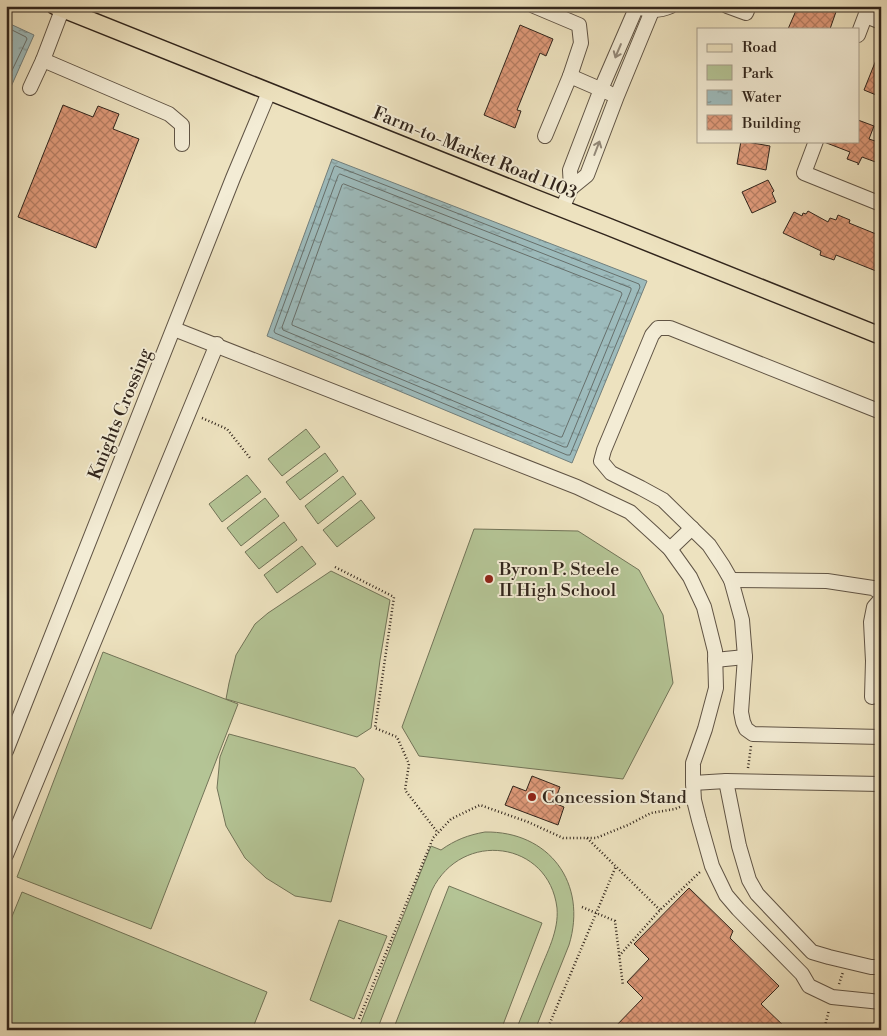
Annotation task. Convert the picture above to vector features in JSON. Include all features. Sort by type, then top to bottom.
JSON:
[{"type":"main road","name":"Farm-to-Market Road 1103","points":[[58,8],[881,336]]},
{"type":"street","points":[[534,6],[579,25],[581,43],[570,76],[545,136]]},
{"type":"street","points":[[643,8],[662,10],[672,6]]},
{"type":"street","points":[[727,6],[746,13],[749,6]]},
{"type":"street","points":[[30,88],[43,60],[58,8]]},
{"type":"street","points":[[562,209],[571,188],[570,170],[602,89],[643,8]]},
{"type":"street","points":[[571,188],[587,175],[617,96],[643,8]]},
{"type":"street","points":[[860,30],[868,11],[881,22]]},
{"type":"street","points":[[43,60],[169,114],[182,125],[182,144]]},
{"type":"street","points":[[570,76],[617,96]]},
{"type":"street","name":"Knights Crossing","points":[[6,751],[233,178],[269,92]]},
{"type":"street","points":[[816,142],[804,173],[881,204]]},
{"type":"street","points":[[174,328],[577,487],[630,512],[670,549],[690,577],[704,607],[715,651],[716,688],[705,729],[693,763],[694,800],[712,866],[726,895],[802,974],[809,986],[832,997],[881,1002]]},
{"type":"street","points":[[881,412],[670,328],[658,328],[652,335],[601,461],[611,473],[663,500],[709,545],[731,580],[742,620],[745,656],[742,712],[746,730],[753,734],[881,737]]},
{"type":"street","points":[[6,855],[217,344]]},
{"type":"street","points":[[670,549],[692,528]]},
{"type":"street","points":[[731,580],[827,581],[873,588],[881,593]]},
{"type":"street","points":[[872,697],[871,622],[874,607],[881,599]]},
{"type":"street","points":[[715,660],[745,656]]},
{"type":"street","points":[[693,783],[726,781],[881,784]]},
{"type":"street","points":[[726,781],[739,846],[749,880],[757,894],[812,952],[854,963],[881,966]]},
{"type":"street","points":[[769,940],[786,924]]},
{"type":"path","points":[[189,413],[227,429],[250,458]]},
{"type":"path","points":[[335,567],[394,597],[375,728],[396,738],[409,764],[405,790],[438,833]]},
{"type":"path","points":[[748,782],[749,755],[753,734]]},
{"type":"path","points":[[359,1019],[433,838],[451,819],[480,805],[528,822],[563,838],[596,838],[651,813],[675,809],[694,800]]},
{"type":"path","points":[[587,838],[660,910]]},
{"type":"path","points":[[547,1030],[616,866]]},
{"type":"path","points":[[619,956],[660,910],[702,870],[712,866]]},
{"type":"path","points":[[582,907],[615,920],[623,986]]},
{"type":"green space","points":[[306,429],[320,447],[282,476],[268,459]]},
{"type":"green space","points":[[325,453],[338,471],[300,500],[286,482]]},
{"type":"green space","points":[[247,475],[261,492],[222,522],[209,504]]},
{"type":"green space","points":[[343,476],[356,494],[318,524],[305,506]]},
{"type":"green space","points":[[265,498],[279,516],[241,546],[227,528]]},
{"type":"green space","points":[[361,500],[375,518],[337,547],[323,530]]},
{"type":"green space","points":[[284,522],[297,540],[259,569],[245,552]]},
{"type":"green space","points":[[474,529],[578,531],[639,570],[663,615],[673,683],[623,779],[419,756],[402,727]]},
{"type":"green space","points":[[302,546],[316,564],[277,593],[264,575]]},
{"type":"green space","points":[[331,571],[390,600],[371,728],[357,737],[226,699],[236,655],[255,624],[268,613]]},
{"type":"green space","points":[[103,652],[238,704],[151,929],[17,877]]},
{"type":"green space","points":[[229,734],[355,768],[364,779],[331,902],[295,896],[266,878],[245,858],[226,826],[217,788],[220,757]]},
{"type":"green space","points":[[485,832],[508,834],[528,841],[545,851],[558,865],[568,882],[573,901],[573,922],[569,945],[535,1030],[516,1030],[552,941],[556,925],[557,908],[551,885],[538,868],[522,857],[503,851],[483,851],[463,858],[446,871],[432,890],[377,1030],[358,1030],[431,846],[441,850],[462,838]]},
{"type":"green space","points":[[449,886],[542,923],[501,1030],[393,1030]]},
{"type":"green space","points":[[22,892],[267,992],[252,1030],[6,1030],[6,931]]},
{"type":"green space","points":[[339,920],[387,936],[354,1019],[310,1000]]},
{"type":"water","points":[[6,22],[34,35],[10,89],[6,87]]},
{"type":"water","points":[[332,159],[647,281],[572,463],[267,336]]},
{"type":"building","points":[[798,6],[838,6],[830,28],[788,28]]},
{"type":"building","points":[[520,25],[553,39],[546,56],[540,53],[517,110],[521,111],[515,128],[484,115]]},
{"type":"building","points":[[881,50],[881,97],[864,90]]},
{"type":"building","points":[[63,105],[93,117],[98,106],[119,114],[113,129],[139,139],[96,248],[18,217]]},
{"type":"building","points":[[860,121],[874,126],[869,139],[881,143],[881,164],[862,157],[858,165],[858,163],[847,159],[850,152],[824,142],[860,142]]},
{"type":"building","points":[[741,142],[770,146],[766,170],[737,164]]},
{"type":"building","points":[[768,180],[774,191],[772,193],[776,202],[752,213],[742,192]]},
{"type":"building","points":[[808,211],[828,222],[830,218],[836,220],[838,215],[850,220],[849,223],[881,236],[881,273],[836,255],[834,260],[820,255],[821,251],[783,233],[794,212],[802,216],[803,213],[806,214]]},
{"type":"building","name":"Concession Stand","points":[[532,776],[560,787],[554,803],[564,807],[558,825],[505,805],[513,786],[526,791]]},
{"type":"building","points":[[689,888],[733,931],[730,938],[779,986],[761,1004],[788,1030],[612,1030],[643,998],[627,982],[649,959],[634,944]]},
{"type":"place","name":"Byron P. Steele II High School","points":[[489,579]]},
{"type":"place","name":"Concession Stand","points":[[532,797]]}]
